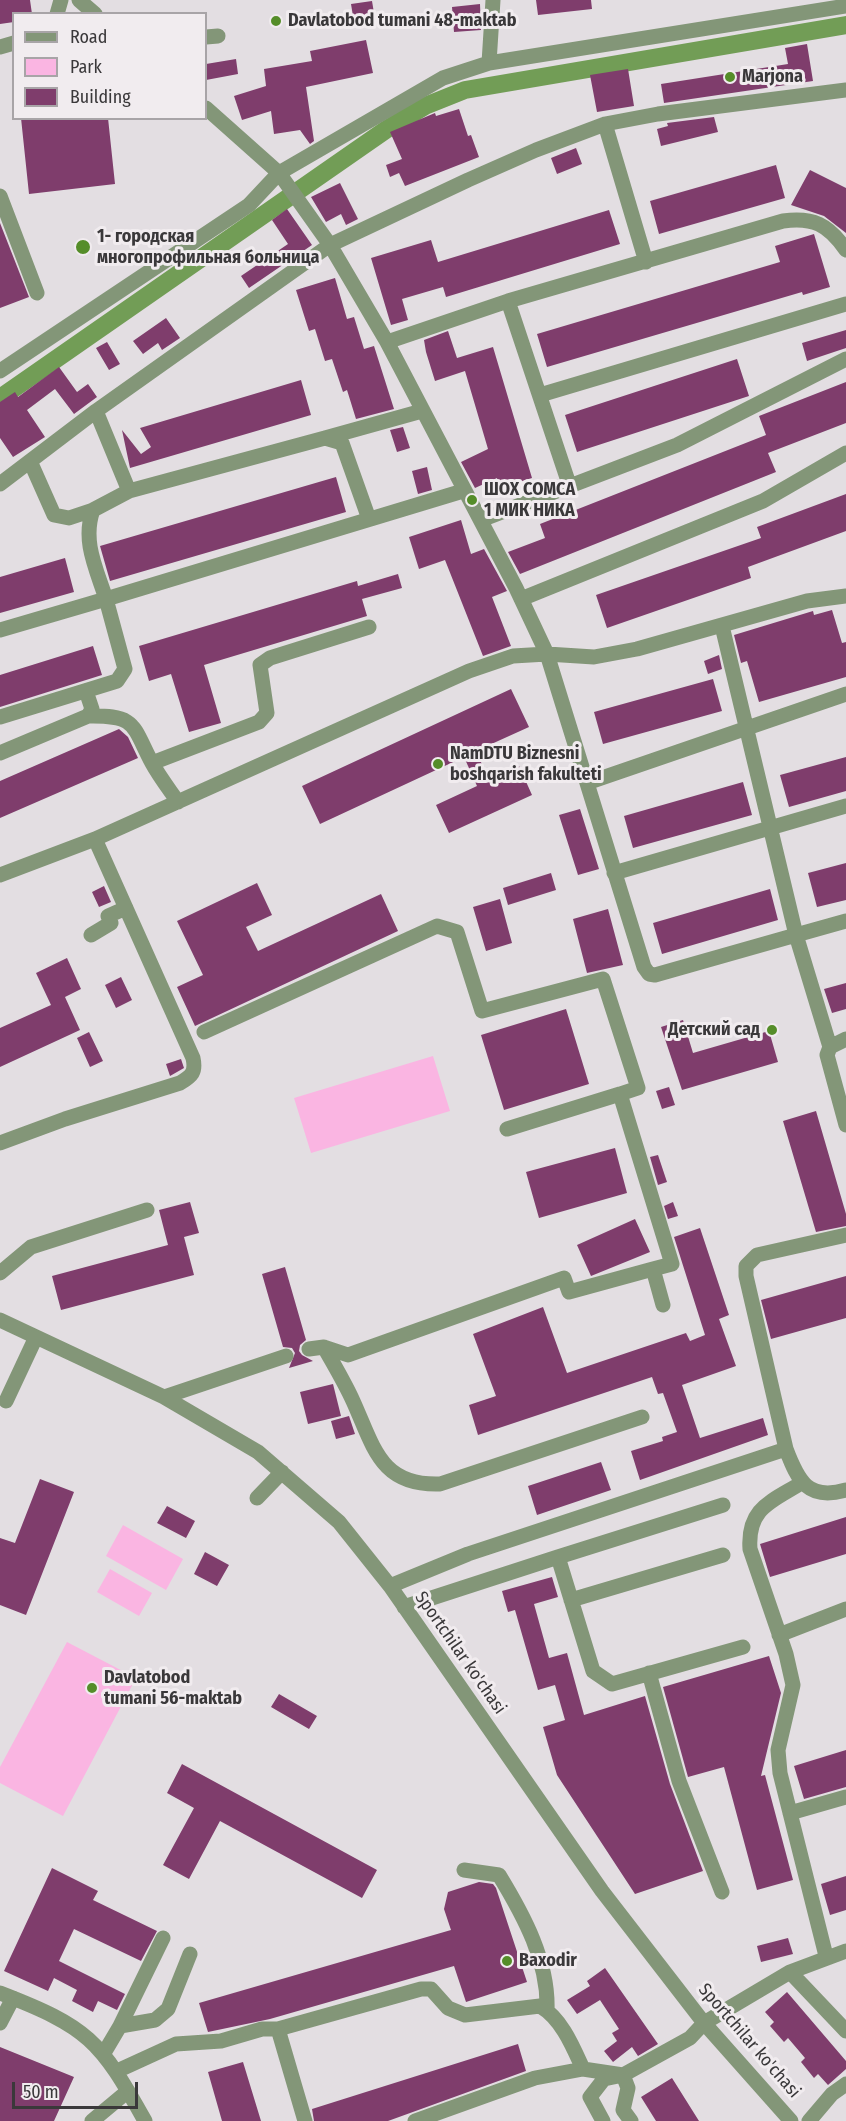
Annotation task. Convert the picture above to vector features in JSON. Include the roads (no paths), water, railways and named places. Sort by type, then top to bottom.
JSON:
[{"type":"street","points":[[79,0],[92,12]]},
{"type":"street","points":[[489,63],[493,0]]},
{"type":"street","points":[[0,371],[249,205],[279,173],[442,78],[489,63],[846,6]]},
{"type":"street","points":[[0,484],[96,411],[330,245],[536,150],[605,124],[658,114],[846,90]]},
{"type":"street","points":[[207,109],[279,173],[330,245],[387,342],[521,598],[547,654],[614,873],[644,967],[649,974],[655,975],[846,921]]},
{"type":"street","points":[[605,124],[646,262]]},
{"type":"street","points":[[0,196],[37,293]]},
{"type":"street","points":[[387,342],[508,301],[783,221],[803,218],[822,225],[839,239],[846,250]]},
{"type":"street","points":[[508,301],[570,487]]},
{"type":"street","points":[[540,395],[846,304]]},
{"type":"street","points":[[481,520],[678,445],[846,359]]},
{"type":"street","points":[[96,411],[129,491]]},
{"type":"street","points":[[30,461],[54,515],[69,518],[93,510],[129,491],[422,411]]},
{"type":"street","points":[[324,438],[342,443],[369,519]]},
{"type":"street","points":[[521,598],[763,501],[846,453]]},
{"type":"street","points":[[0,630],[463,491]]},
{"type":"street","points":[[0,717],[117,681],[125,669],[88,543],[87,526],[93,510]]},
{"type":"street","points":[[0,875],[95,839],[469,671],[513,656],[547,654],[594,657],[637,649],[807,601],[846,596]]},
{"type":"street","points":[[722,626],[748,729],[769,830],[796,935],[830,1047],[827,1055],[846,1125]]},
{"type":"street","points":[[152,763],[259,722],[267,713],[268,707],[260,665],[270,658],[369,627]]},
{"type":"street","points":[[86,691],[92,709],[88,716]]},
{"type":"street","points":[[587,783],[846,694]]},
{"type":"street","points":[[0,753],[88,716],[121,717],[136,728],[152,763],[178,802]]},
{"type":"street","points":[[614,873],[846,806]]},
{"type":"street","points":[[0,1143],[65,1119],[180,1083],[192,1076],[195,1068],[194,1058],[95,839]]},
{"type":"street","points":[[91,935],[111,923],[108,916],[126,908]]},
{"type":"street","points":[[204,1032],[437,926],[457,932],[482,1011],[603,979],[638,1088],[507,1129]]},
{"type":"street","points":[[830,1047],[846,1039]]},
{"type":"street","points":[[620,1094],[672,1264],[569,1292],[564,1278],[348,1355],[317,1348],[353,1400],[380,1461],[400,1477],[419,1485],[440,1484],[642,1417]]},
{"type":"street","points":[[0,1273],[31,1247],[147,1210]]},
{"type":"street","points":[[846,1235],[757,1255],[746,1266],[746,1276],[786,1449],[796,1474],[812,1491],[828,1494],[846,1490]]},
{"type":"street","points":[[653,1269],[663,1305]]},
{"type":"street","name":"Sportchilar ko'chasi","points":[[0,1320],[164,1397],[258,1452],[339,1522],[390,1586],[602,1891],[704,2023],[791,2121]]},
{"type":"street","points":[[6,1401],[36,1336]]},
{"type":"street","points":[[164,1397],[286,1356]]},
{"type":"street","points":[[390,1586],[468,1554],[786,1449]]},
{"type":"street","points":[[257,1498],[282,1473]]},
{"type":"street","points":[[803,1482],[763,1507],[753,1518],[749,1531],[750,1548],[793,1685],[778,1750],[790,1813],[826,1956]]},
{"type":"street","points":[[404,1607],[723,1505]]},
{"type":"street","points":[[571,1600],[723,1555]]},
{"type":"street","points":[[558,1557],[593,1671],[612,1684],[743,1647]]},
{"type":"street","points":[[779,1635],[846,1609]]},
{"type":"street","points":[[649,1673],[679,1782],[722,1892]]},
{"type":"street","points":[[790,1813],[846,1797]]},
{"type":"street","points":[[464,1870],[499,1875],[536,1947],[548,1986],[547,2011]]},
{"type":"street","points":[[104,2053],[164,1938]]},
{"type":"street","points":[[603,2121],[590,2097],[604,2079],[623,2074],[690,2038],[704,2023],[790,1972],[826,1956],[846,1951]]},
{"type":"street","points":[[120,2026],[155,2020],[168,2009],[190,1954]]},
{"type":"street","points":[[790,1972],[846,2031]]},
{"type":"street","points":[[117,2071],[176,2044],[221,2041],[262,2030],[278,2029],[421,1989],[431,1989],[448,2008],[465,2015],[531,2006],[540,2007],[547,2011],[569,2037],[584,2069]]},
{"type":"street","points":[[0,2023],[7,1996],[71,2024],[104,2053],[117,2071],[145,2121]]},
{"type":"street","points":[[278,2029],[304,2121]]},
{"type":"street","points":[[415,2121],[535,2078],[584,2069],[623,2074]]},
{"type":"street","points":[[623,2074],[628,2088],[623,2110],[631,2121]]},
{"type":"street","points":[[808,2121],[832,2094],[846,2084]]},
{"type":"street","points":[[92,2121],[128,2091]]},
{"type":"waterway","points":[[0,398],[387,129],[425,106],[465,90],[846,25]]},
{"type":"place","name":"Davlatobod tumani 48-maktab","points":[[276,21]]},
{"type":"place","name":"Marjona","points":[[730,77]]},
{"type":"place","name":"1- городская многопрофильная больница","points":[[83,247]]},
{"type":"place","name":"ШОХ СОМСА 1 МИК НИКА","points":[[472,500]]},
{"type":"place","name":"NamDTU Biznesni boshqarish fakulteti","points":[[438,764]]},
{"type":"place","name":"Детский сад","points":[[772,1030]]},
{"type":"place","name":"Davlatobod tumani 56-maktab","points":[[92,1688]]},
{"type":"place","name":"Baxodir","points":[[507,1961]]}]
